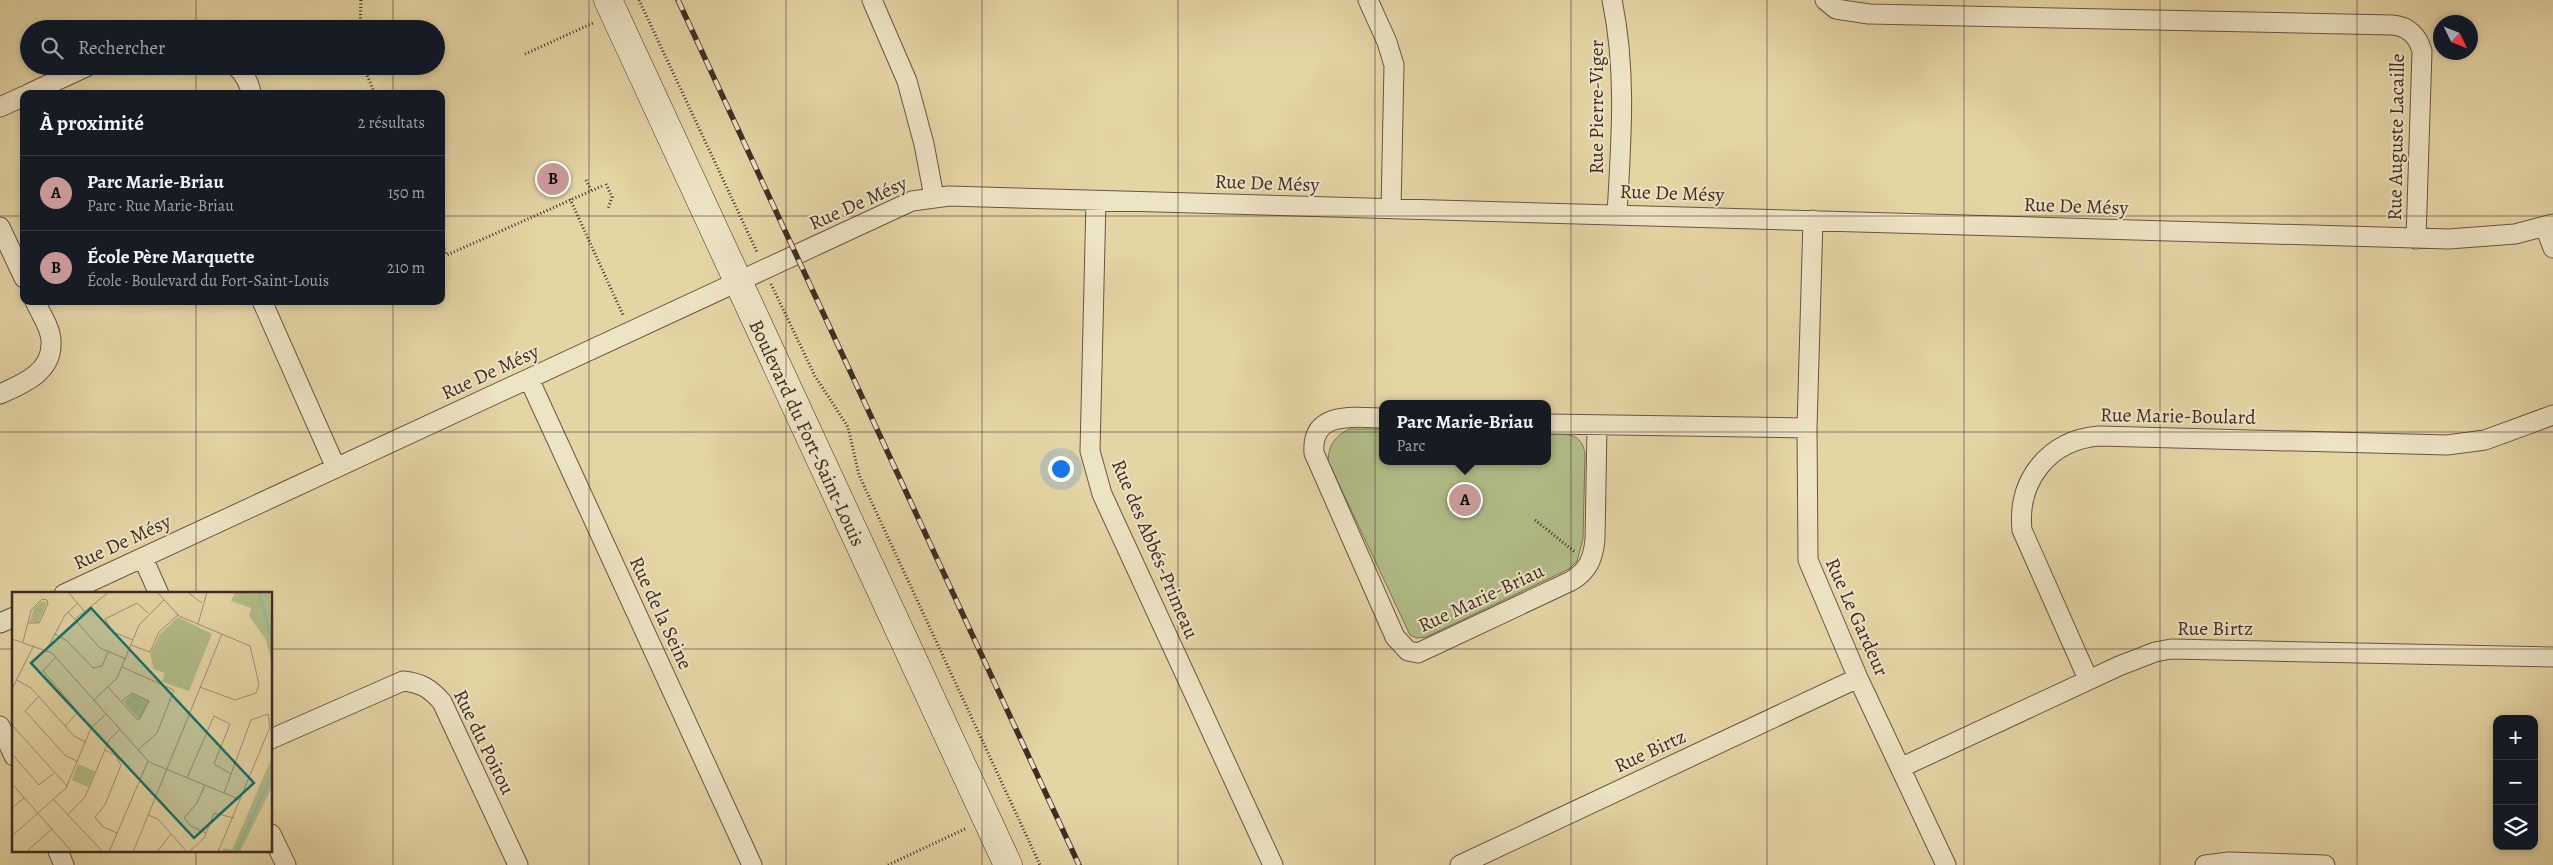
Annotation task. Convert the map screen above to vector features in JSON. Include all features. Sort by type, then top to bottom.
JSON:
[{"type":"street","points":[[872,0],[908,81],[924,144],[934,197]]},
{"type":"street","points":[[1368,0],[1388,42],[1394,65],[1391,208]]},
{"type":"street","name":"Rue Pierre-Viger","points":[[1612,0],[1621,51],[1622,78],[1617,214]]},
{"type":"street","name":"Rue Auguste Lacaille","points":[[1825,0],[1836,9],[1869,14],[2392,24],[2403,27],[2416,36],[2422,51],[2416,238]]},
{"type":"street","name":"Boulevard du Fort-Saint-Louis","points":[[611,7],[1008,865]]},
{"type":"street","points":[[37,90],[69,75]]},
{"type":"street","points":[[244,75],[250,90]]},
{"type":"street","points":[[0,107],[20,98]]},
{"type":"street","name":"Rue De Mésy","points":[[68,592],[912,201],[934,197],[1617,214],[2416,238],[2484,238],[2549,225]]},
{"type":"street","name":"Rue des Abbés-Primeau","points":[[1096,201],[1090,451],[1094,471],[1102,494],[1273,865]]},
{"type":"street","name":"Rue Le Gardeur","points":[[1813,220],[1807,428],[1808,560],[1858,678],[1902,767],[1946,865]]},
{"type":"street","points":[[2549,225],[2553,248]]},
{"type":"street","points":[[0,227],[20,270]]},
{"type":"street","points":[[0,394],[32,379],[43,368],[48,356],[51,341],[37,305]]},
{"type":"street","points":[[264,305],[336,468]]},
{"type":"street","name":"Rue de la Seine","points":[[528,379],[752,865]]},
{"type":"street","name":"Rue Marie-Boulard","points":[[2088,680],[2022,530],[2022,504],[2030,480],[2045,459],[2065,445],[2076,440],[2099,436],[2446,446],[2485,440],[2553,415]]},
{"type":"street","name":"Rue Marie-Briau","points":[[1379,418],[1348,417],[1324,424],[1316,433],[1313,444],[1314,453],[1395,636],[1408,651],[1418,653],[1571,580],[1586,569],[1594,553],[1597,426]]},
{"type":"street","points":[[1551,424],[1807,428]]},
{"type":"street","points":[[142,558],[158,592]]},
{"type":"street","points":[[0,623],[12,618]]},
{"type":"street","name":"Rue Birtz","points":[[1902,767],[2137,658],[2171,649],[2553,657]]},
{"type":"street","name":"Rue Birtz","points":[[1460,865],[1858,678]]},
{"type":"street","name":"Rue du Poitou","points":[[272,739],[403,681],[417,682],[431,689],[442,702],[518,865]]},
{"type":"street","points":[[0,726],[12,752]]},
{"type":"street","points":[[272,836],[286,865]]},
{"type":"street","points":[[58,852],[64,865]]},
{"type":"street","points":[[2205,865],[2229,862],[2325,865]]},
{"type":"path","points":[[360,20],[361,0]]},
{"type":"path","points":[[639,0],[758,253]]},
{"type":"path","points":[[525,54],[611,7]]},
{"type":"path","points":[[367,75],[373,90]]},
{"type":"path","points":[[586,180],[591,190]]},
{"type":"path","points":[[606,184],[612,197],[608,209]]},
{"type":"path","points":[[445,251],[447,255],[602,186]]},
{"type":"path","points":[[570,200],[624,317]]},
{"type":"path","name":"Boulevard du Fort-Saint-Louis","points":[[771,284],[815,376],[848,427],[859,475],[1040,865]]},
{"type":"path","points":[[1535,520],[1577,554]]},
{"type":"path","points":[[888,865],[969,827]]},
{"type":"green space","points":[[1349,429],[1379,429],[1379,465],[1551,465],[1551,434],[1567,435],[1577,438],[1585,454],[1583,539],[1577,561],[1569,569],[1426,637],[1417,638],[1410,635],[1328,461],[1333,442]]},
{"type":"railway","points":[[678,0],[1079,865]]},
{"type":"place","name":"École Père Marquette","points":[[553,179]]},
{"type":"place","name":"Parc Marie-Briau","points":[[1465,500]]}]
